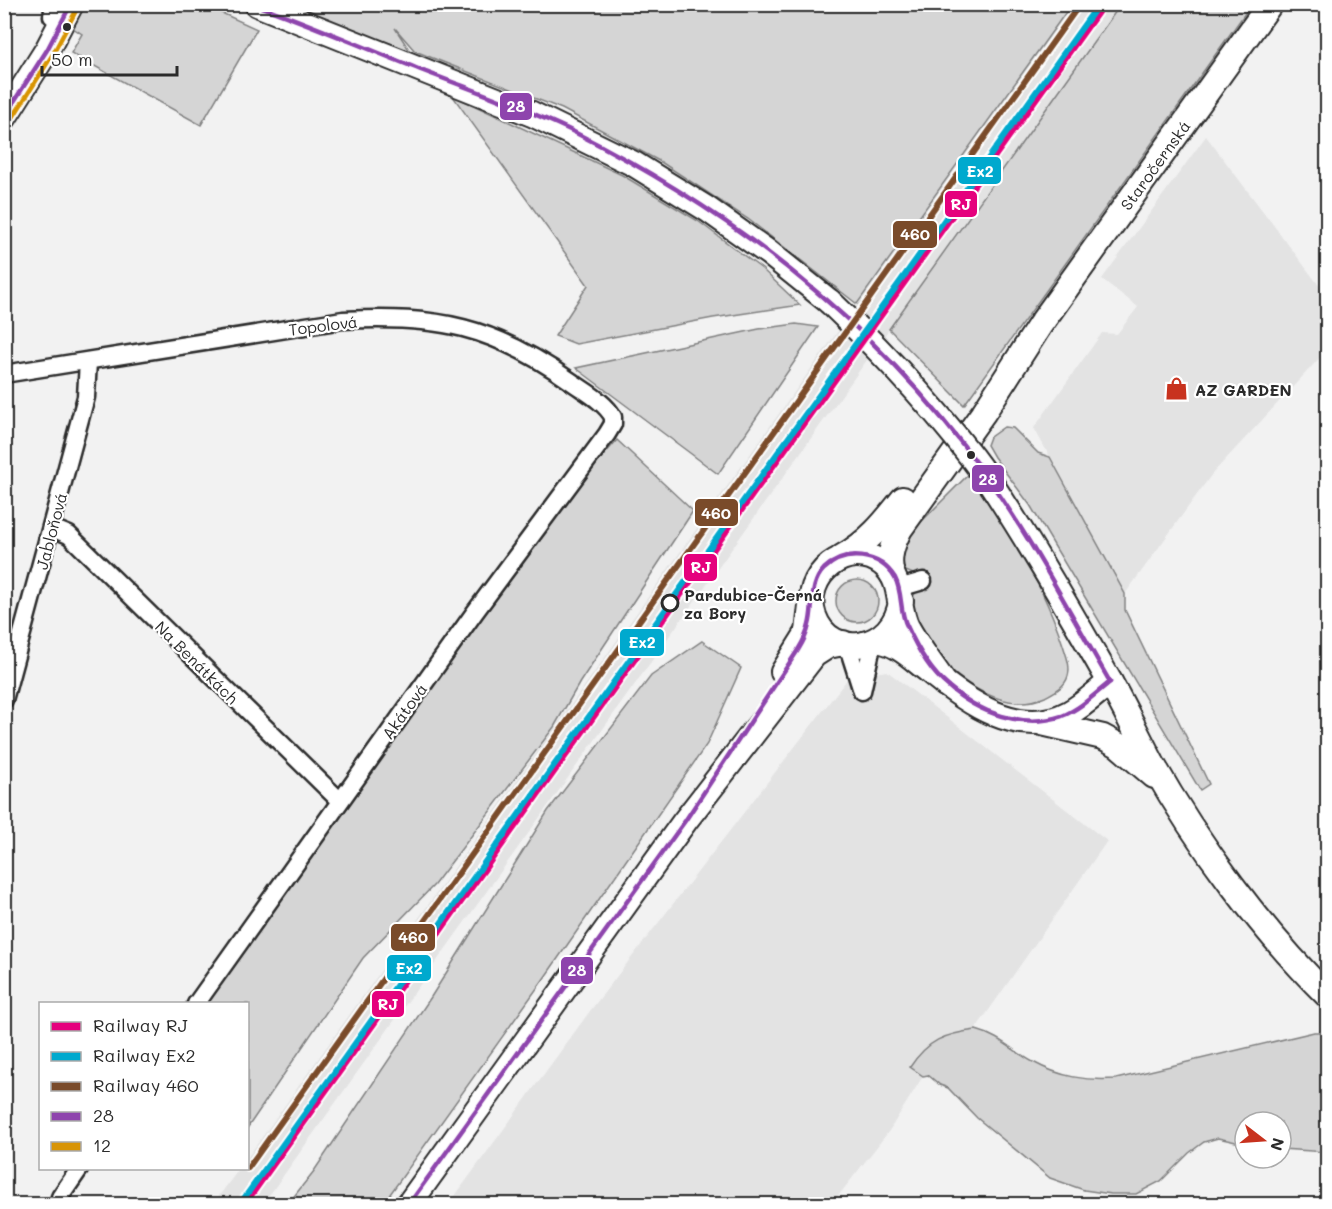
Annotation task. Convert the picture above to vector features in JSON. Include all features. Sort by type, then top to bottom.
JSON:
[{"type":"main road","name":"Staročernská","points":[[897,588],[890,558],[900,528],[984,412],[1040,325],[1270,4]]},
{"type":"main road","points":[[258,6],[532,114],[634,164],[707,209],[760,246],[830,302],[914,385],[987,478],[1014,519],[1110,682],[1166,786],[1207,849],[1266,928],[1328,996]]},
{"type":"main road","points":[[6,116],[58,7]]},
{"type":"main road","name":"Staročernská","points":[[836,560],[860,546],[883,526],[974,406],[1040,325]]},
{"type":"main road","points":[[685,821],[803,642],[811,621],[812,591],[818,577],[836,560],[850,556],[866,556],[879,562],[897,588],[906,625],[945,684]]},
{"type":"main road","points":[[409,1204],[685,821],[814,655],[828,646],[861,645],[875,641],[888,631],[895,622],[897,588]]},
{"type":"main road","points":[[811,601],[819,626],[828,635],[845,644]]},
{"type":"main road","points":[[875,641],[889,643],[903,650],[972,703],[993,713],[1005,718],[1095,734],[1111,741],[1166,786]]},
{"type":"main road","points":[[1031,721],[1052,719],[1070,712],[1110,682]]},
{"type":"street","name":"Topolová","points":[[4,374],[343,320],[399,318],[445,323],[472,330],[537,358],[602,404],[610,411],[613,421]]},
{"type":"street","name":"Jabloňová","points":[[4,700],[86,397],[88,361]]},
{"type":"street","name":"Akátová","points":[[197,1002],[475,612],[608,434],[613,421]]},
{"type":"street","name":"Na Benátkách","points":[[52,528],[69,535],[340,801]]},
{"type":"street","points":[[897,588],[923,581]]},
{"type":"street","points":[[845,644],[862,691],[875,641]]},
{"type":"street","points":[[60,1197],[79,1170]]},
{"type":"shaded area","points":[[202,4],[257,29],[201,125],[71,53],[82,34],[70,26],[83,5]]},
{"type":"shaded area","points":[[1121,4],[1251,5],[964,405],[889,329]]},
{"type":"shaded area","points":[[288,5],[1071,5],[857,304],[748,219],[661,162],[562,109],[415,51],[395,28],[410,51]]},
{"type":"shaded area","points":[[1071,5],[1121,5],[263,1204],[213,1204],[238,1170],[249,1170],[249,1156]]},
{"type":"shaded area","points":[[452,95],[622,175],[698,221],[762,269],[800,305],[713,318],[576,344],[555,336],[588,285]]},
{"type":"shaded area","name":"AZ GARDEN","points":[[1206,136],[1327,296],[1327,350],[1212,474],[1125,594],[1034,428],[1102,333],[1117,334],[1138,307],[1102,279]]},
{"type":"shaded area","points":[[796,324],[818,327],[718,474],[576,368],[759,329]]},
{"type":"shaded area","points":[[1004,427],[1013,428],[1038,453],[1050,457],[1125,594],[1125,610],[1209,784],[1200,790],[1030,505],[987,445],[990,437]]},
{"type":"shaded area","points":[[617,440],[693,511],[580,682],[554,727],[434,885],[363,958],[249,1126],[249,1002],[203,1002],[556,510]]},
{"type":"shaded area","points":[[968,475],[1023,556],[1055,622],[1063,645],[1069,664],[1067,680],[1045,697],[1028,702],[1010,701],[992,696],[974,687],[943,663],[930,649],[916,627],[910,600],[917,591],[926,588],[922,572],[913,574],[901,569],[901,547],[918,525]]},
{"type":"shaded area","points":[[857,580],[872,586],[878,601],[872,616],[857,622],[842,616],[836,601],[842,586]]},
{"type":"shaded area","points":[[702,641],[741,668],[707,744],[383,1204],[288,1204],[314,1171],[431,997],[548,811],[651,676]]},
{"type":"shaded area","points":[[887,671],[1107,841],[938,1083],[928,1074],[923,1076],[889,1131],[832,1204],[449,1204],[590,1011],[849,677]]},
{"type":"shaded area","points":[[976,1030],[992,1036],[1033,1062],[1073,1077],[1116,1079],[1314,1032],[1327,1032],[1327,1152],[1293,1150],[1293,1110],[1233,1110],[1233,1141],[1218,1138],[1204,1142],[1189,1153],[1161,1181],[1136,1194],[1111,1194],[1084,1190],[1050,1178],[977,1118],[948,1088],[910,1067],[930,1044],[955,1034]]},
{"type":"rail line","name":"460","points":[[249,1167],[1080,4]]},
{"type":"rail line","name":"RJ","points":[[245,1204],[1104,4]]},
{"type":"rail line","name":"Ex2","points":[[240,1204],[1096,8]]},
{"type":"transit line","name":"28","points":[[4,117],[47,50],[71,4]]},
{"type":"transit line","name":"28","points":[[253,4],[516,106],[574,132],[684,194],[787,267],[880,351],[924,397],[964,446],[1023,532],[1110,682]]},
{"type":"transit line","name":"12","points":[[10,122],[53,54],[78,7]]},
{"type":"transit line","name":"28","points":[[409,1204],[685,821],[798,650],[808,628],[816,582],[824,569],[832,563],[842,558],[862,557],[881,563],[889,570],[897,584],[905,620],[930,666],[960,696],[987,711],[1017,719],[1047,720],[1075,709],[1110,682]]},
{"type":"place","name":"AZ GARDEN","points":[[1177,389]]},
{"type":"place","name":"Pardubice-Černá za Bory","points":[[670,603]]}]
